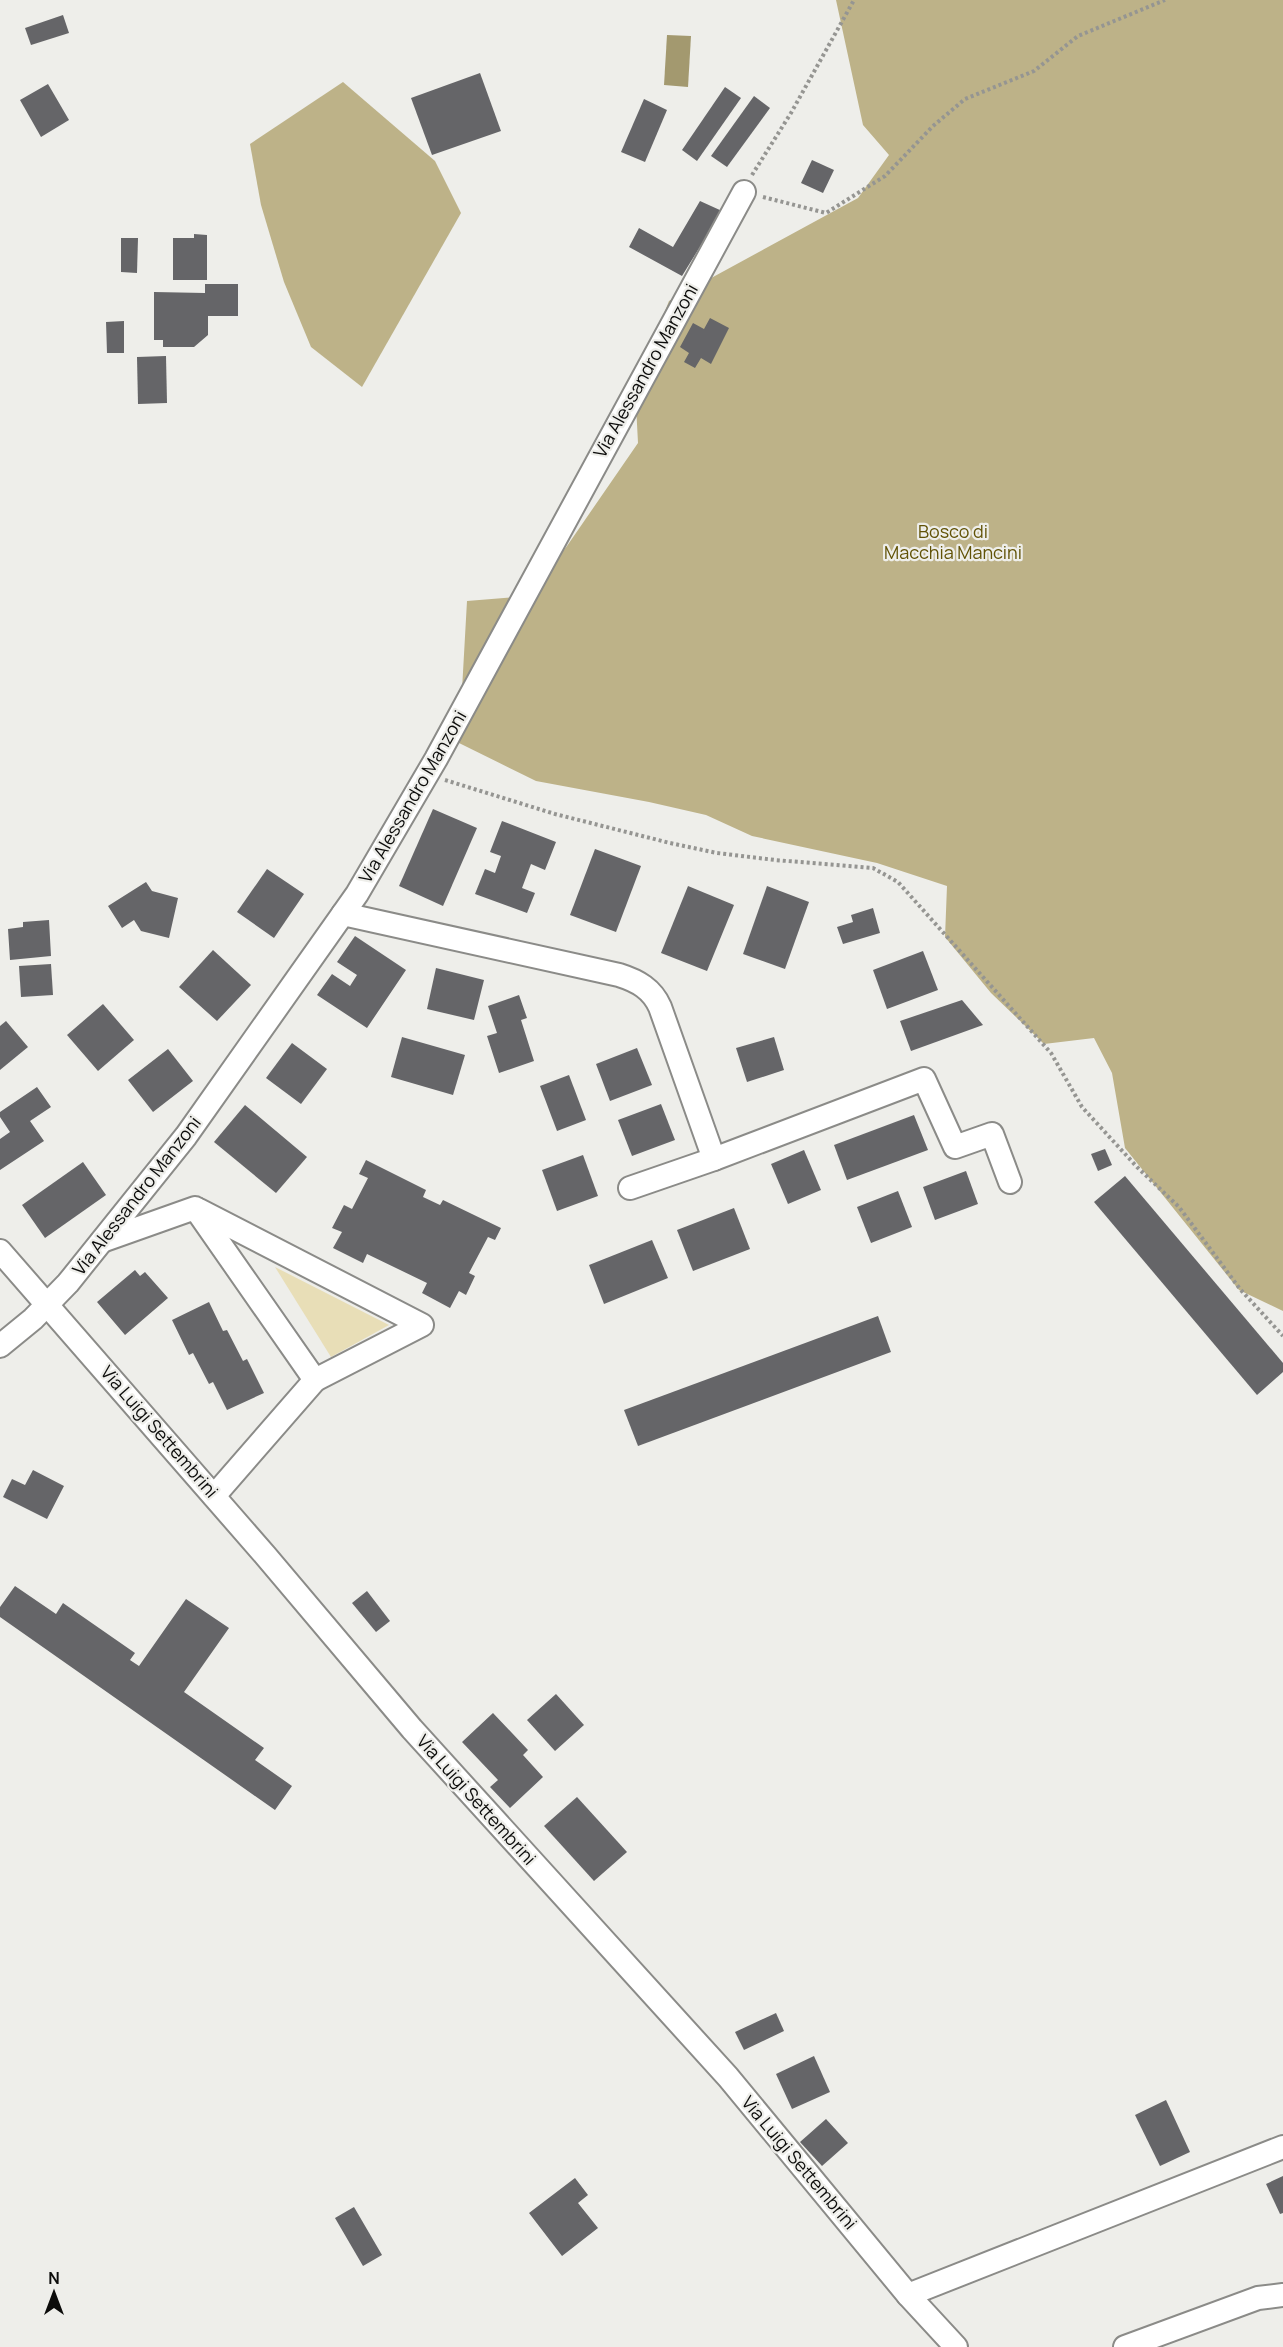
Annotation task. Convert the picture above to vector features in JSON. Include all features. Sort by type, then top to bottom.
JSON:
[{"type":"street","name":"Via Alessandro Manzoni","points":[[0,1346],[46,1306],[102,1241],[186,1136],[357,894],[427,775],[744,192]]},
{"type":"street","points":[[343,914],[619,975],[644,987],[654,995],[660,1007],[714,1159]]},
{"type":"street","points":[[630,1188],[714,1159],[924,1079],[955,1147],[992,1134],[1010,1182]]},
{"type":"street","points":[[195,1208],[315,1380]]},
{"type":"street","points":[[102,1241],[195,1208],[422,1325],[315,1380],[214,1496]]},
{"type":"street","name":"Via Luigi Settembrini","points":[[0,1251],[46,1306],[97,1360],[412,1729],[728,2077],[908,2295],[956,2347]]},
{"type":"street","points":[[908,2295],[1283,2147]]},
{"type":"street","points":[[1125,2347],[1258,2298],[1283,2295]]},
{"type":"path","points":[[855,0],[744,192],[826,213],[885,176],[933,126],[965,99],[1034,71],[1078,36],[1165,0]]},
{"type":"path","points":[[427,775],[555,813],[670,843],[717,853],[774,860],[873,867],[898,882],[1051,1053],[1082,1107],[1137,1167],[1179,1207],[1240,1289],[1283,1336]]},
{"type":"shaded area","points":[[667,35],[691,36],[688,87],[664,85]]},
{"type":"shaded area","points":[[275,1267],[389,1325],[331,1357]]},
{"type":"green space","name":"Bosco di Macchia Mancini","points":[[836,0],[1283,0],[1283,1311],[1239,1290],[1125,1148],[1112,1073],[1094,1038],[1044,1044],[991,993],[945,937],[947,886],[877,863],[752,836],[706,815],[536,781],[459,743],[467,601],[527,596],[567,546],[638,443],[635,386],[669,301],[858,198],[889,155],[863,125]]},
{"type":"green space","points":[[343,82],[435,161],[461,213],[362,387],[311,347],[284,282],[261,205],[250,144]]},
{"type":"building","points":[[63,15],[69,33],[31,45],[25,28]]},
{"type":"building","points":[[480,73],[501,131],[432,155],[411,98]]},
{"type":"building","points":[[48,84],[69,120],[41,137],[20,100]]},
{"type":"building","points":[[725,87],[741,98],[697,161],[682,150]]},
{"type":"building","points":[[754,96],[770,108],[727,167],[711,156]]},
{"type":"building","points":[[644,99],[667,110],[645,162],[621,152]]},
{"type":"building","points":[[812,160],[834,170],[823,193],[801,183]]},
{"type":"building","points":[[700,201],[722,211],[682,276],[629,247],[639,228],[673,247]]},
{"type":"building","points":[[194,234],[207,235],[207,280],[173,280],[173,238],[194,238]]},
{"type":"building","points":[[121,238],[138,238],[137,273],[121,272]]},
{"type":"building","points":[[205,284],[238,284],[238,316],[208,316],[208,335],[194,347],[163,347],[163,340],[154,340],[154,292],[205,293]]},
{"type":"building","points":[[710,318],[729,328],[711,364],[701,358],[695,368],[684,362],[689,353],[680,347],[693,323],[704,329]]},
{"type":"building","points":[[124,321],[124,353],[107,353],[106,322]]},
{"type":"building","points":[[166,356],[167,403],[138,404],[137,357]]},
{"type":"building","points":[[433,809],[477,828],[443,906],[399,886]]},
{"type":"building","points":[[502,821],[556,842],[545,870],[531,864],[522,888],[535,893],[527,913],[475,894],[485,869],[495,873],[501,856],[490,852]]},
{"type":"building","points":[[595,849],[641,866],[616,932],[570,915]]},
{"type":"building","points":[[267,869],[304,894],[274,938],[237,912]]},
{"type":"building","points":[[146,882],[152,891],[178,898],[169,938],[141,931],[134,920],[122,928],[108,906]]},
{"type":"building","points":[[688,886],[734,905],[707,971],[661,953]]},
{"type":"building","points":[[767,886],[809,902],[785,969],[743,954]]},
{"type":"building","points":[[873,908],[880,933],[843,944],[837,927],[853,922],[851,915]]},
{"type":"building","points":[[49,920],[51,956],[10,960],[8,929],[23,927],[23,922]]},
{"type":"building","points":[[355,936],[406,970],[367,1028],[317,995],[332,974],[350,986],[357,975],[337,962]]},
{"type":"building","points":[[213,950],[251,985],[217,1021],[179,987]]},
{"type":"building","points":[[923,951],[938,990],[887,1009],[873,970]]},
{"type":"building","points":[[51,964],[53,995],[21,997],[19,966]]},
{"type":"building","points":[[436,968],[484,980],[474,1020],[427,1009]]},
{"type":"building","points":[[519,995],[527,1018],[521,1020],[534,1061],[499,1073],[487,1036],[497,1033],[488,1006]]},
{"type":"building","points":[[962,1000],[983,1025],[911,1051],[900,1021]]},
{"type":"building","points":[[103,1004],[134,1040],[98,1071],[67,1035]]},
{"type":"building","points":[[6,1021],[28,1047],[0,1070],[0,1026]]},
{"type":"building","points":[[402,1037],[465,1055],[453,1095],[391,1077]]},
{"type":"building","points":[[774,1037],[784,1070],[747,1082],[736,1048]]},
{"type":"building","points":[[292,1043],[327,1069],[301,1104],[266,1078]]},
{"type":"building","points":[[637,1048],[652,1085],[610,1101],[596,1064]]},
{"type":"building","points":[[168,1049],[193,1081],[153,1112],[128,1080]]},
{"type":"building","points":[[569,1075],[586,1120],[557,1131],[540,1086]]},
{"type":"building","points":[[37,1087],[51,1107],[30,1121],[44,1141],[0,1170],[0,1139],[10,1132],[0,1117],[0,1112]]},
{"type":"building","points":[[661,1104],[675,1140],[632,1156],[618,1120]]},
{"type":"building","points":[[245,1105],[307,1157],[276,1193],[214,1142]]},
{"type":"building","points":[[914,1115],[928,1150],[847,1180],[834,1145]]},
{"type":"building","points":[[1105,1149],[1112,1165],[1098,1171],[1091,1154]]},
{"type":"building","points":[[804,1150],[821,1190],[788,1204],[771,1164]]},
{"type":"building","points":[[583,1155],[598,1196],[557,1211],[542,1170]]},
{"type":"building","points":[[366,1160],[426,1190],[423,1197],[440,1205],[443,1200],[501,1228],[495,1240],[488,1237],[469,1273],[475,1276],[466,1295],[459,1291],[450,1308],[422,1293],[427,1283],[367,1254],[363,1263],[333,1248],[342,1232],[332,1228],[344,1205],[352,1209],[368,1178],[359,1174]]},
{"type":"building","points":[[83,1162],[106,1195],[45,1238],[22,1205]]},
{"type":"building","points":[[966,1171],[978,1204],[935,1220],[923,1187]]},
{"type":"building","points":[[1125,1176],[1283,1363],[1283,1372],[1257,1395],[1094,1202]]},
{"type":"building","points":[[898,1191],[912,1227],[871,1243],[857,1207]]},
{"type":"building","points":[[734,1208],[750,1249],[693,1271],[677,1230]]},
{"type":"building","points":[[652,1240],[668,1278],[604,1304],[589,1265]]},
{"type":"building","points":[[135,1270],[140,1276],[145,1272],[168,1298],[125,1335],[97,1302]]},
{"type":"building","points":[[209,1302],[223,1331],[227,1330],[243,1361],[247,1359],[264,1393],[227,1410],[213,1382],[209,1384],[193,1353],[189,1355],[172,1320]]},
{"type":"building","points":[[878,1316],[891,1352],[638,1446],[624,1410]]},
{"type":"building","points":[[33,1470],[64,1486],[47,1519],[3,1497],[12,1479],[25,1485]]},
{"type":"building","points":[[15,1586],[56,1614],[63,1603],[135,1653],[130,1660],[139,1666],[186,1599],[229,1628],[184,1692],[264,1748],[255,1760],[292,1786],[275,1810],[0,1617],[0,1607]]},
{"type":"building","points":[[367,1591],[390,1621],[376,1632],[352,1603]]},
{"type":"building","points":[[556,1694],[584,1725],[555,1751],[527,1720]]},
{"type":"building","points":[[493,1713],[528,1750],[523,1755],[543,1777],[510,1808],[490,1787],[498,1780],[462,1742]]},
{"type":"building","points":[[577,1797],[627,1852],[594,1881],[544,1826]]},
{"type":"building","points":[[776,2013],[784,2031],[744,2050],[735,2032]]},
{"type":"building","points":[[814,2056],[830,2092],[792,2109],[776,2074]]},
{"type":"building","points":[[1166,2100],[1190,2152],[1160,2166],[1135,2115]]},
{"type":"building","points":[[826,2119],[848,2143],[822,2166],[800,2142]]},
{"type":"building","points":[[1283,2176],[1283,2213],[1280,2214],[1266,2184]]},
{"type":"building","points":[[575,2178],[588,2195],[578,2203],[598,2228],[562,2256],[529,2213]]},
{"type":"building","points":[[354,2207],[382,2255],[363,2266],[335,2218]]}]
